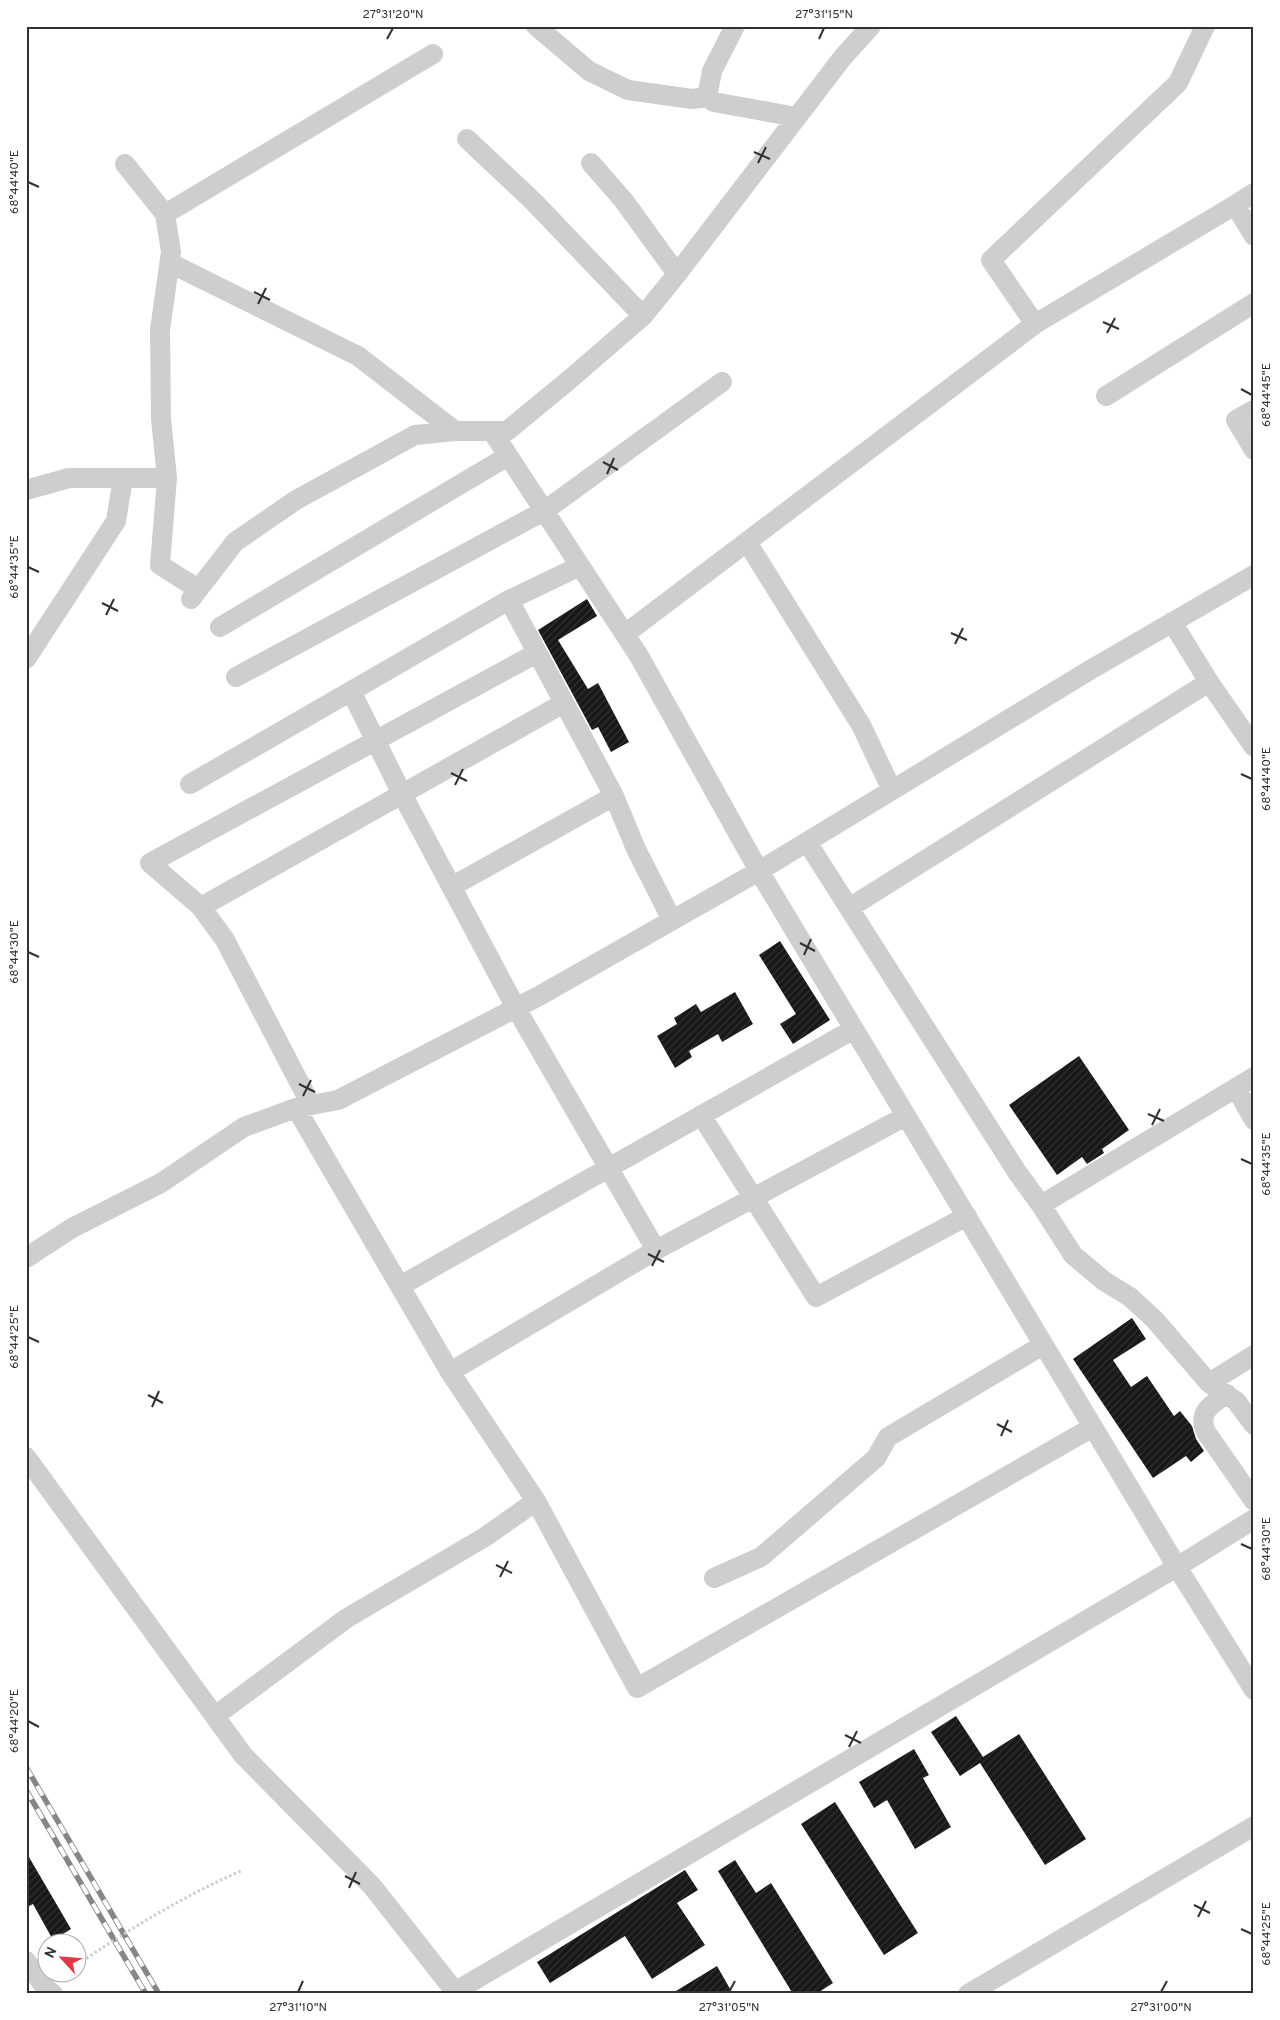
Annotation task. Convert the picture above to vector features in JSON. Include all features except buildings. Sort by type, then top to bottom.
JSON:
[{"type":"street","points":[[536,26],[589,71],[628,90],[692,99],[707,97],[714,102],[796,117]]},
{"type":"street","points":[[707,97],[712,71],[735,26]]},
{"type":"street","points":[[125,164],[165,214],[171,252],[160,330],[161,419],[167,478],[160,565],[194,594],[235,542],[296,500],[415,435],[455,431],[507,431],[569,380],[643,316],[843,57],[871,26]]},
{"type":"street","points":[[1035,324],[991,260],[1178,83],[1205,26]]},
{"type":"street","points":[[165,214],[433,54]]},
{"type":"street","points":[[467,139],[533,201],[643,316]]},
{"type":"street","points":[[591,163],[624,201],[677,274]]},
{"type":"street","points":[[625,634],[1035,324],[1254,193]]},
{"type":"street","points":[[1235,205],[1254,236]]},
{"type":"street","points":[[170,263],[358,356],[455,431]]},
{"type":"street","points":[[1106,396],[1254,303]]},
{"type":"street","points":[[236,677],[544,511],[722,382]]},
{"type":"street","points":[[1254,410],[1236,420],[1254,450]]},
{"type":"street","points":[[492,431],[625,634],[759,871],[1177,1567],[1254,1690]]},
{"type":"street","points":[[220,627],[508,456]]},
{"type":"street","points":[[26,490],[69,478],[167,478]]},
{"type":"street","points":[[26,659],[116,521],[123,478]]},
{"type":"street","points":[[748,542],[861,725],[892,790]]},
{"type":"street","points":[[190,784],[509,600],[580,566]]},
{"type":"street","points":[[26,1258],[72,1228],[161,1183],[244,1127],[303,1107],[338,1100],[516,1008],[759,871],[1172,622],[1254,575]]},
{"type":"street","points":[[509,600],[614,796],[636,849],[672,920]]},
{"type":"street","points":[[1172,622],[1254,747]]},
{"type":"street","points":[[538,653],[150,863],[201,907],[225,940],[303,1107],[400,1286],[450,1372],[536,1501],[637,1688],[1093,1427]]},
{"type":"street","points":[[849,908],[1210,682]]},
{"type":"street","points":[[351,691],[402,794],[516,1008],[656,1250]]},
{"type":"street","points":[[201,907],[564,703]]},
{"type":"street","points":[[452,887],[614,796]]},
{"type":"street","points":[[807,842],[1016,1172],[1041,1205],[1073,1255],[1104,1280],[1130,1297],[1155,1320],[1209,1383],[1236,1401],[1254,1424]]},
{"type":"street","points":[[400,1286],[854,1029]]},
{"type":"street","points":[[1041,1205],[1254,1077]]},
{"type":"street","points":[[1236,1088],[1254,1120]]},
{"type":"street","points":[[701,1115],[816,1297],[966,1216]]},
{"type":"street","points":[[450,1372],[656,1250],[906,1116]]},
{"type":"street","points":[[714,1578],[761,1557],[876,1458],[888,1437],[1044,1345]]},
{"type":"street","points":[[1209,1383],[1254,1355]]},
{"type":"street","points":[[1227,1394],[1210,1406],[1204,1414],[1202,1423],[1206,1432],[1252,1495]]},
{"type":"street","points":[[26,1457],[243,1755],[372,1886],[456,1993],[1177,1567],[1254,1519]]},
{"type":"street","points":[[215,1716],[347,1618],[485,1537],[536,1501]]},
{"type":"street","points":[[968,1994],[1254,1826]]},
{"type":"street","points":[[26,1961],[45,1987],[53,1994]]},
{"type":"path","points":[[88,1958],[146,1921],[210,1885],[241,1871]]},
{"type":"railway","points":[[26,1767],[159,1994]]},
{"type":"railway","points":[[26,1790],[146,1994]]}]
